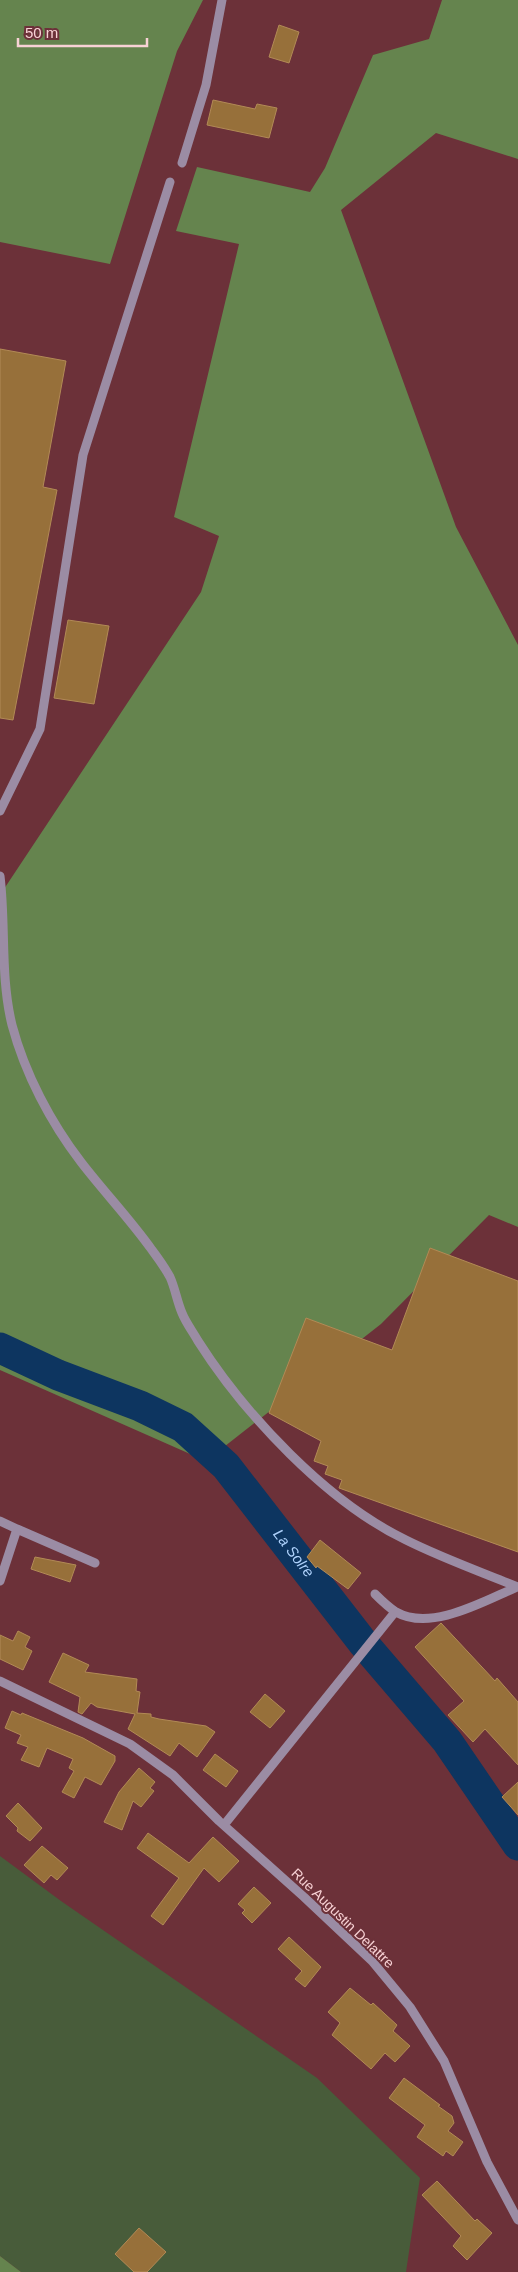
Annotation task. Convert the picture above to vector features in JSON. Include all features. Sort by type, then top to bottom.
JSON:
[{"type":"street","points":[[182,163],[206,85],[222,0]]},
{"type":"street","points":[[0,811],[40,729],[83,455],[170,182]]},
{"type":"street","points":[[0,876],[4,911],[4,989],[12,1026],[24,1060],[40,1095],[80,1161],[151,1249],[170,1277],[183,1316],[200,1343],[267,1429],[286,1450],[338,1496],[372,1521],[405,1540],[518,1587]]},
{"type":"street","points":[[0,1521],[95,1563]]},
{"type":"street","points":[[0,1581],[17,1529]]},
{"type":"street","points":[[375,1594],[395,1612],[420,1619],[457,1613],[518,1587]]},
{"type":"street","points":[[224,1825],[395,1612]]},
{"type":"street","name":"Rue Augustin Delattre","points":[[0,1680],[130,1744],[174,1775],[224,1825],[372,1961],[410,2007],[444,2061],[487,2162],[518,2220]]},
{"type":"green space","points":[[0,0],[203,0],[177,51],[110,264],[0,242]]},
{"type":"green space","points":[[442,0],[518,0],[518,159],[436,133],[341,210],[456,527],[518,645],[518,1227],[489,1215],[381,1324],[206,1461],[0,1370],[0,887],[4,889],[201,592],[219,536],[174,517],[239,244],[176,231],[197,167],[310,192],[325,168],[373,55],[429,39]]},
{"type":"green space","points":[[0,1856],[61,1901],[317,2078],[420,2178],[406,2272],[21,2272],[0,2256]]},
{"type":"green space","points":[[0,2256],[21,2272],[0,2272]]},
{"type":"building","points":[[279,25],[299,32],[289,63],[269,57]]},
{"type":"building","points":[[213,100],[255,109],[257,104],[277,108],[269,138],[207,125]]},
{"type":"building","points":[[0,349],[66,361],[43,487],[57,490],[13,720],[0,718]]},
{"type":"building","points":[[68,620],[109,626],[94,704],[54,698]]},
{"type":"building","points":[[430,1248],[518,1281],[518,1552],[339,1488],[342,1480],[325,1474],[328,1466],[314,1461],[321,1441],[269,1413],[306,1318],[392,1350]]},
{"type":"building","points":[[320,1540],[361,1573],[348,1589],[317,1566],[316,1568],[307,1557]]},
{"type":"building","points":[[35,1557],[76,1565],[70,1582],[31,1569]]},
{"type":"building","points":[[441,1623],[495,1681],[497,1678],[518,1702],[518,1765],[485,1729],[473,1742],[448,1715],[464,1701],[415,1647]]},
{"type":"building","points":[[18,1631],[30,1637],[25,1647],[32,1651],[23,1670],[0,1659],[0,1635],[13,1641]]},
{"type":"building","points":[[63,1653],[89,1665],[85,1672],[137,1679],[136,1691],[140,1692],[137,1713],[151,1714],[151,1717],[159,1719],[206,1726],[215,1732],[197,1757],[179,1743],[170,1756],[128,1729],[135,1714],[97,1707],[91,1703],[82,1714],[78,1712],[80,1697],[49,1682]]},
{"type":"building","points":[[265,1694],[285,1711],[270,1728],[250,1712]]},
{"type":"building","points":[[12,1711],[21,1715],[22,1713],[83,1738],[115,1756],[115,1761],[101,1785],[85,1777],[74,1798],[62,1792],[74,1771],[69,1768],[73,1759],[47,1748],[39,1767],[21,1760],[28,1747],[17,1743],[21,1735],[5,1728]]},
{"type":"building","points":[[215,1754],[238,1771],[226,1787],[203,1770]]},
{"type":"building","points":[[139,1768],[155,1782],[150,1788],[154,1791],[141,1807],[133,1801],[122,1830],[104,1822],[119,1792]]},
{"type":"building","points":[[518,1782],[518,1815],[502,1797]]},
{"type":"building","points":[[18,1803],[42,1828],[30,1841],[17,1831],[18,1828],[6,1816]]},
{"type":"building","points":[[148,1833],[189,1863],[213,1837],[239,1861],[219,1882],[204,1868],[163,1925],[151,1916],[179,1878],[137,1848]]},
{"type":"building","points":[[42,1846],[68,1868],[57,1880],[51,1875],[44,1883],[24,1865]]},
{"type":"building","points":[[254,1887],[271,1903],[252,1923],[242,1913],[245,1910],[238,1904]]},
{"type":"building","points":[[289,1937],[321,1967],[305,1987],[295,1979],[302,1971],[278,1949]]},
{"type":"building","points":[[350,1988],[371,2005],[373,2003],[397,2025],[393,2031],[410,2046],[395,2062],[385,2053],[371,2069],[332,2035],[340,2023],[328,2012]]},
{"type":"building","points":[[404,2078],[452,2116],[454,2123],[448,2131],[463,2142],[453,2156],[446,2151],[443,2156],[417,2137],[425,2125],[389,2098]]},
{"type":"building","points":[[437,2181],[475,2221],[477,2219],[492,2233],[467,2260],[453,2246],[461,2236],[422,2195]]},
{"type":"building","points":[[139,2228],[166,2252],[147,2272],[134,2272],[115,2254]]},
{"type":"waterway","name":"La Solre","points":[[0,1348],[58,1375],[140,1406],[183,1427],[226,1466],[364,1644],[447,1741],[518,1845]]}]
